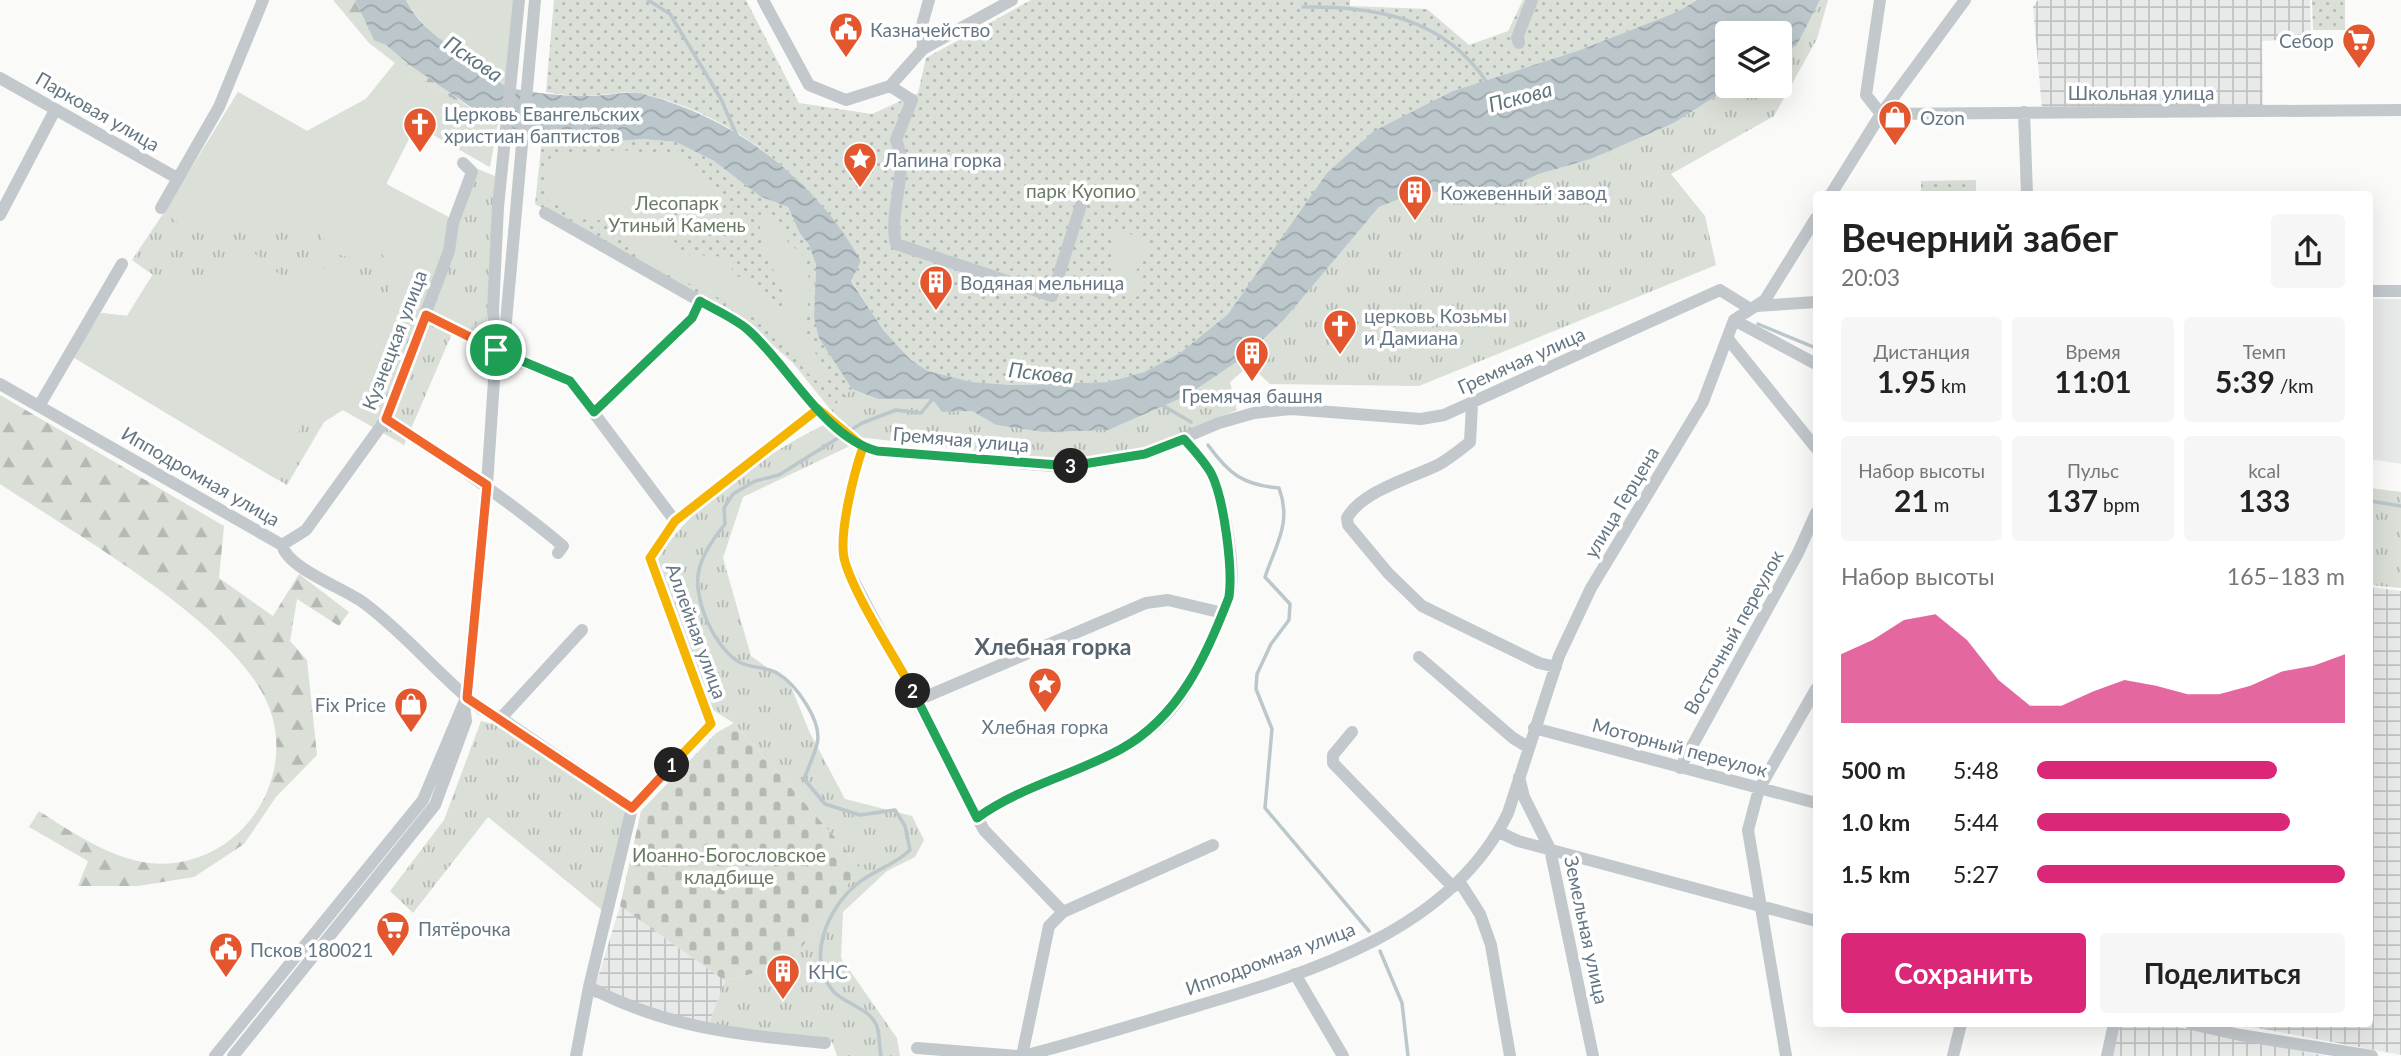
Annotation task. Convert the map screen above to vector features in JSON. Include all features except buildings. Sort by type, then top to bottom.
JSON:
[{"type":"street","points":[[161,208],[219,107],[263,0]]},
{"type":"street","points":[[233,1056],[435,805],[466,721],[465,701],[487,485],[496,350],[493,321],[498,207],[519,0]]},
{"type":"street","points":[[496,350],[505,333],[535,0]]},
{"type":"street","points":[[763,0],[808,85],[846,100],[890,86],[923,49],[1012,0]]},
{"type":"street","points":[[923,49],[922,25],[929,0]]},
{"type":"street","points":[[1519,43],[1517,38],[1532,0]]},
{"type":"street","points":[[1880,0],[1866,95],[1881,114]]},
{"type":"street","points":[[1833,191],[1881,114],[1965,0]]},
{"type":"street","name":"Парковая улица","points":[[0,78],[177,178]]},
{"type":"street","points":[[890,86],[912,100],[896,140],[901,152],[892,226],[896,244],[1052,296],[1082,202]]},
{"type":"street","points":[[0,215],[55,110]]},
{"type":"street","name":"Школьная улица","points":[[1881,114],[2401,110]]},
{"type":"street","points":[[2024,113],[2027,191]]},
{"type":"street","name":"Кузнецкая улица","points":[[282,545],[306,530],[386,419],[449,251],[453,223],[472,172],[463,163]]},
{"type":"street","points":[[545,213],[747,328],[818,409],[859,444],[843,554],[859,592],[918,700],[977,818],[1013,863],[1063,912]]},
{"type":"street","points":[[1813,223],[1765,300],[1749,307],[1734,320],[1813,361]]},
{"type":"street","points":[[39,406],[122,264]]},
{"type":"street","name":"Гремячая улица","points":[[859,444],[1064,467],[1145,454],[1219,423],[1254,412],[1291,409],[1421,419],[1444,415],[1472,405],[1720,290],[1749,307]]},
{"type":"street","points":[[2373,291],[2401,290]]},
{"type":"street","points":[[594,412],[692,318],[700,301]]},
{"type":"street","points":[[1749,307],[1813,302]]},
{"type":"street","points":[[426,315],[496,350],[570,381],[675,521],[818,409]]},
{"type":"street","name":"улица Герцена","points":[[1499,832],[1556,667],[1591,588],[1703,402],[1734,320]]},
{"type":"street","points":[[1728,339],[1813,444]]},
{"type":"street","name":"Ипподромная улица","points":[[0,384],[282,545],[284,554],[294,563],[364,603],[465,701],[501,718],[632,808]]},
{"type":"street","points":[[1472,405],[1470,442],[1439,464],[1398,481],[1356,507],[1347,518],[1348,525],[1371,555],[1422,606],[1539,663],[1556,667]]},
{"type":"street","points":[[386,419],[487,485],[563,546],[558,553]]},
{"type":"street","points":[[977,818],[1021,792],[1119,750],[1154,727],[1180,698],[1223,613],[1232,580],[1213,477],[1187,438]]},
{"type":"street","name":"Восточный переулок","points":[[1680,768],[1798,554],[1813,520]]},
{"type":"street","name":"Аллейная улица","points":[[576,1056],[589,987],[632,808],[711,724],[650,558],[675,521]]},
{"type":"street","points":[[918,700],[1146,603],[1168,600],[1223,613]]},
{"type":"street","points":[[501,718],[582,630]]},
{"type":"street","points":[[1419,657],[1513,738],[1528,747]]},
{"type":"street","points":[[1786,1056],[1748,830],[1759,789],[1813,694]]},
{"type":"street","points":[[215,1056],[423,800],[456,716],[465,701]]},
{"type":"street","name":"Моторный переулок","points":[[1534,728],[1813,802]]},
{"type":"street","points":[[1352,732],[1333,755],[1333,764],[1456,884],[1480,914],[1491,945],[1510,1056]]},
{"type":"street","name":"Земельная улица","points":[[1519,777],[1533,816],[1550,849],[1593,1056]]},
{"type":"street","points":[[1499,832],[1550,849],[1813,920]]},
{"type":"street","name":"Ипподромная улица","points":[[917,1048],[1022,1056],[1234,995],[1295,974],[1361,948],[1433,903],[1456,884],[1499,832]]},
{"type":"street","points":[[1022,1056],[1049,926],[1063,912],[1213,845]]},
{"type":"street","points":[[1295,974],[1343,1056]]},
{"type":"street","points":[[589,987],[642,1013],[730,1034],[825,1043]]},
{"type":"street","points":[[1953,1056],[1960,1027]]},
{"type":"street","points":[[2107,1056],[2113,1027]]},
{"type":"street","points":[[2204,1027],[2372,1056]]},
{"type":"shaded area","points":[[2038,0],[2310,0],[2311,38],[2262,41],[2263,105],[2042,109],[2033,6]]},
{"type":"shaded area","points":[[2373,299],[2401,299],[2401,464],[2373,459]]},
{"type":"shaded area","points":[[2373,587],[2401,591],[2401,1055],[2253,1027],[2373,1027]]},
{"type":"shaded area","points":[[620,906],[725,981],[708,1026],[592,997]]},
{"type":"shaded area","points":[[2119,1027],[2177,1027],[2326,1056],[2113,1056]]},
{"type":"green space","points":[[333,0],[355,0],[374,39],[386,45],[474,111],[395,63],[369,43]]},
{"type":"green space","points":[[406,0],[514,0],[505,86],[438,37],[415,14]]},
{"type":"green space","name":"парк Куопио","points":[[554,0],[746,0],[799,103],[872,114],[918,93],[926,58],[1031,0],[1350,0],[1350,6],[1427,9],[1469,45],[1508,31],[1523,0],[1697,0],[1677,12],[1580,50],[1453,91],[1267,259],[1228,314],[1180,353],[1144,372],[1108,382],[1012,385],[972,382],[928,371],[911,360],[884,331],[851,280],[861,261],[842,232],[796,178],[739,134],[675,103],[642,94],[583,96],[546,92]]},
{"type":"green space","points":[[1820,0],[1828,0],[1817,39],[1792,84],[1792,48],[1797,45]]},
{"type":"green space","points":[[2312,0],[2345,0],[2345,30],[2313,30]]},
{"type":"green space","points":[[395,63],[474,111],[490,167],[416,125],[386,184],[459,223],[478,169],[495,176],[486,342],[454,329],[404,445],[343,410],[324,422],[287,485],[73,357],[101,313],[127,316],[153,275],[132,260],[181,187],[238,92],[307,131],[366,99]]},
{"type":"green space","points":[[395,63],[454,100],[498,123],[490,167],[416,125],[386,184],[460,223],[470,240],[465,250],[440,245],[427,285],[473,304],[476,332],[421,306],[374,427],[343,410],[319,419],[304,414],[294,448],[276,479],[73,357],[101,313],[127,316],[153,274],[204,279],[230,273],[236,251],[252,251],[284,278],[307,270],[335,267],[364,295],[381,299],[392,283],[389,266],[382,254],[358,257],[340,255],[327,244],[314,223],[258,230],[195,229],[178,223],[164,212],[238,92],[307,131],[366,99]]},
{"type":"green space","points":[[1715,97],[1784,98],[1774,116],[1671,174],[1705,216],[1716,265],[1419,386],[1270,384],[1257,372],[1243,371],[1230,382],[1237,410],[1149,447],[1082,458],[1021,456],[858,437],[830,409],[852,389],[878,399],[932,399],[942,412],[972,411],[996,425],[1043,432],[1188,395],[1241,359],[1283,321],[1379,207],[1420,191],[1493,194],[1539,174],[1591,159],[1674,123]]},
{"type":"green space","name":"Лесопарк Утиный Камень","points":[[643,139],[676,142],[714,161],[761,197],[788,207],[799,232],[809,245],[816,265],[814,317],[829,351],[852,389],[830,409],[793,363],[750,325],[535,204],[542,140],[564,146]]},
{"type":"green space","points":[[623,150],[679,157],[699,169],[707,178],[717,200],[716,222],[695,229],[686,225],[672,208],[668,210],[676,228],[672,239],[685,254],[726,257],[735,275],[758,286],[768,302],[782,307],[781,288],[762,245],[760,233],[761,220],[766,217],[779,223],[788,242],[806,258],[810,288],[805,334],[825,370],[824,381],[814,380],[766,325],[717,297],[651,266],[628,247],[611,221],[580,219],[569,209],[549,201],[546,192],[547,160],[557,155]]},
{"type":"green space","points":[[1976,180],[1976,191],[1921,191],[1921,181]]},
{"type":"green space","points":[[1114,224],[1153,248],[1135,272],[1142,287],[1137,297],[1108,285],[1113,264]]},
{"type":"green space","points":[[0,395],[224,526],[219,578],[273,616],[299,574],[349,612],[339,626],[297,599],[290,641],[307,660],[317,755],[276,797],[244,844],[194,877],[138,886],[78,886],[88,861],[29,827],[39,811],[105,850],[149,863],[182,862],[211,852],[236,835],[256,812],[270,785],[276,756],[274,725],[263,694],[243,665],[215,635],[144,578],[0,484]]},
{"type":"green space","points":[[826,424],[852,445],[743,497],[723,558],[751,656],[790,684],[809,731],[845,799],[912,816],[924,840],[915,857],[887,871],[843,912],[841,958],[897,1038],[900,1056],[837,1056],[832,1042],[708,1026],[725,981],[790,963],[860,866],[735,724],[710,708],[657,560],[671,540],[710,500],[757,464]]},
{"type":"green space","points":[[2373,488],[2401,492],[2401,588],[2373,585]]},
{"type":"green space","points":[[481,721],[504,727],[627,809],[603,911],[488,817],[413,913],[390,891],[444,820]]},
{"type":"green space","name":"Иоанно-Богословское кладбище","points":[[734,723],[861,867],[790,963],[725,981],[620,906],[641,811],[716,733]]},
{"type":"water","name":"Пскова","points":[[355,0],[406,0],[430,30],[506,86],[566,95],[643,94],[677,104],[709,118],[769,155],[796,178],[820,204],[861,261],[851,281],[884,331],[911,360],[928,371],[972,382],[1012,385],[1108,382],[1144,372],[1180,353],[1228,314],[1327,173],[1374,131],[1453,91],[1580,50],[1677,12],[1697,0],[1820,0],[1797,45],[1792,48],[1792,21],[1715,21],[1715,97],[1674,123],[1591,159],[1539,174],[1493,195],[1420,191],[1379,207],[1283,321],[1241,359],[1188,395],[1108,430],[1043,432],[996,425],[972,411],[942,412],[932,399],[878,399],[852,389],[819,338],[814,317],[816,265],[809,245],[799,232],[788,207],[761,197],[714,161],[676,142],[643,139],[564,146],[492,122],[386,45],[374,40]]},
{"type":"waterway","points":[[648,0],[670,14],[721,99],[737,136]]},
{"type":"waterway","name":"Пскова","points":[[1303,7],[1357,9],[1407,20],[1430,30],[1451,44],[1471,62],[1488,84]]},
{"type":"waterway","points":[[1758,324],[1813,347]]},
{"type":"waterway","points":[[881,1056],[876,1024],[862,1010],[833,991],[825,978],[821,950],[829,921],[846,895],[863,880],[910,850],[905,826],[895,810],[860,815],[825,804],[804,779],[818,735],[806,704],[800,694],[777,673],[741,663],[722,647],[702,608],[698,582],[703,558],[725,524],[724,508],[733,494],[755,481],[779,475],[862,423],[896,410],[921,413],[935,396]]},
{"type":"waterway","points":[[1160,404],[1191,422]]},
{"type":"waterway","points":[[1208,445],[1230,471],[1246,481],[1279,488],[1283,501],[1281,533],[1265,577],[1290,604],[1289,620],[1271,644],[1257,674],[1256,689],[1272,729],[1265,808],[1369,931]]},
{"type":"waterway","points":[[2373,501],[2401,506]]},
{"type":"waterway","points":[[1380,951],[1402,1003],[1408,1056]]},
{"type":"place","name":"Казначейство","points":[[846,59]]},
{"type":"place","name":"Себор","points":[[2359,70]]},
{"type":"place","name":"Ozon","points":[[1895,147]]},
{"type":"place","name":"Церковь Евангельских христиан баптистов","points":[[420,154]]},
{"type":"place","name":"Лапина горка","points":[[860,189]]},
{"type":"place","name":"Кожевенный завод","points":[[1415,222]]},
{"type":"place","name":"Водяная мельница","points":[[936,312]]},
{"type":"place","name":"церковь Козьмы и Дамиана","points":[[1340,356]]},
{"type":"place","name":"Гремячая башня","points":[[1252,383]]},
{"type":"place","name":"Хлебная горка","points":[[1045,714]]},
{"type":"place","name":"Fix Price","points":[[411,734]]},
{"type":"place","name":"Пятёрочка","points":[[393,958]]},
{"type":"place","name":"Псков 180021","points":[[226,979]]},
{"type":"place","name":"КНС","points":[[783,1001]]},
{"type":"district","name":"Хлебная горка","points":[[1053,646]]},
{"type":"route","points":[[496,350],[426,315],[386,419],[487,485],[467,698],[481,709],[501,718],[632,808],[711,724],[650,558],[675,521],[818,409],[863,447],[849,500],[843,554],[847,568],[977,818],[1021,792],[1119,750],[1164,718],[1195,674],[1229,597],[1232,580],[1225,530],[1213,477],[1205,463],[1184,439],[1145,454],[1064,467],[877,451],[863,447],[855,442],[818,409],[747,328],[700,301],[692,318],[594,412],[570,381],[496,350]]}]
